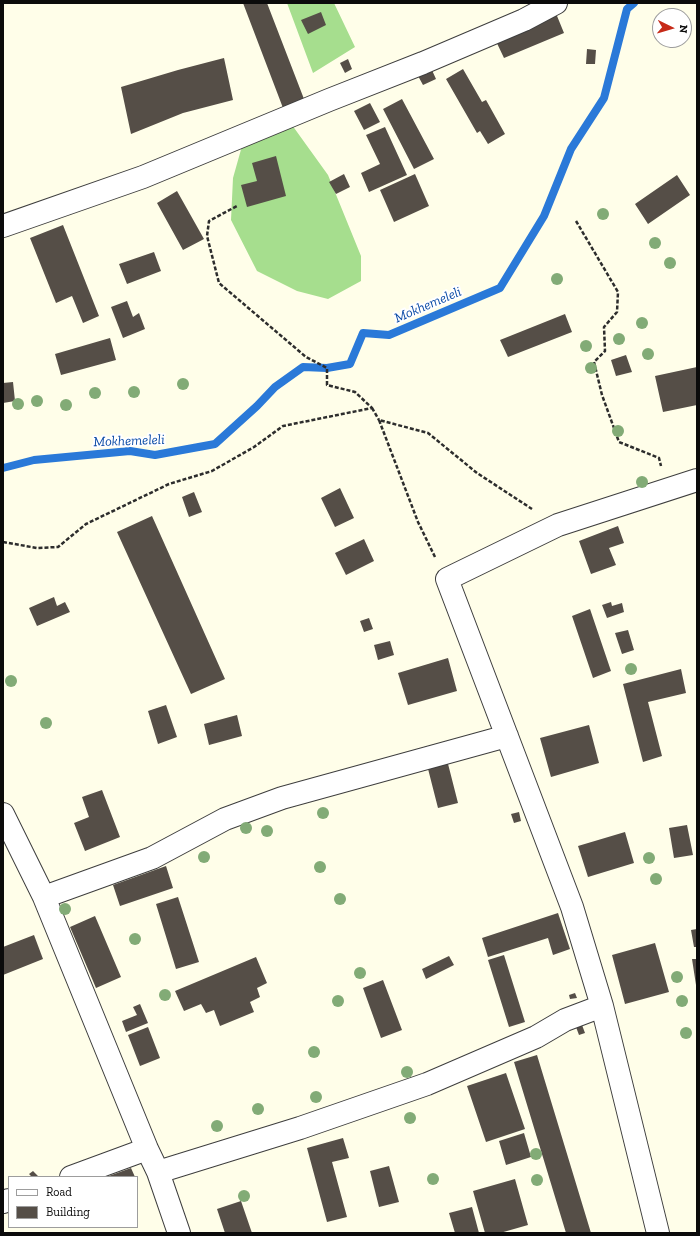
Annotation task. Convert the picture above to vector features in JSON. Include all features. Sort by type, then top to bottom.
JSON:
[{"type":"street","points":[[3,226],[143,178],[329,100],[423,63],[524,20],[556,3]]},
{"type":"street","points":[[658,1233],[602,1006],[572,907],[447,579],[558,525],[697,480]]},
{"type":"street","points":[[44,897],[152,858],[225,818],[282,798],[507,736]]},
{"type":"street","points":[[3,814],[44,897],[147,1149],[158,1172],[180,1233]]},
{"type":"street","points":[[158,1172],[300,1128],[427,1084],[536,1037],[565,1020],[602,1006]]},
{"type":"street","points":[[74,1176],[147,1149]]},
{"type":"path","points":[[237,206],[209,221],[207,236],[220,283],[306,357],[327,368],[327,385],[355,392],[372,408],[379,420],[418,522],[447,579]]},
{"type":"path","points":[[576,221],[618,292],[617,312],[604,327],[605,351],[594,362],[602,395],[619,442],[659,458],[666,489]]},
{"type":"path","points":[[3,542],[37,548],[58,547],[86,524],[169,484],[212,471],[254,446],[283,426],[372,408]]},
{"type":"path","points":[[379,420],[428,433],[477,473],[558,525]]},
{"type":"green space","points":[[287,3],[334,3],[355,47],[313,73]]},
{"type":"green space","points":[[292,125],[328,175],[361,256],[361,281],[328,299],[297,291],[257,271],[231,220],[233,178],[242,146]]},
{"type":"building","points":[[243,3],[267,3],[304,99],[283,108]]},
{"type":"building","points":[[555,11],[564,33],[504,58],[494,37]]},
{"type":"building","points":[[321,12],[326,25],[308,34],[301,20]]},
{"type":"building","points":[[587,49],[596,50],[595,64],[586,64]]},
{"type":"building","points":[[224,58],[233,100],[183,113],[131,134],[121,87]]},
{"type":"building","points":[[348,59],[352,69],[345,73],[340,63]]},
{"type":"building","points":[[431,68],[436,79],[423,85],[417,74]]},
{"type":"building","points":[[463,69],[482,102],[486,100],[505,134],[488,144],[480,131],[477,133],[446,79]]},
{"type":"building","points":[[402,99],[434,159],[414,169],[383,109]]},
{"type":"building","points":[[370,103],[380,122],[364,130],[354,111]]},
{"type":"building","points":[[385,127],[407,175],[369,192],[361,173],[380,164],[366,135]]},
{"type":"building","points":[[276,156],[286,196],[247,207],[241,185],[257,181],[252,163]]},
{"type":"building","points":[[344,174],[350,187],[336,194],[329,182]]},
{"type":"building","points":[[415,174],[429,206],[394,222],[380,190]]},
{"type":"building","points":[[677,175],[690,195],[648,224],[635,204]]},
{"type":"building","points":[[177,191],[204,239],[183,250],[157,203]]},
{"type":"building","points":[[63,225],[99,316],[83,323],[72,296],[56,303],[30,238]]},
{"type":"building","points":[[154,252],[161,271],[127,284],[119,264]]},
{"type":"building","points":[[127,301],[133,317],[139,313],[145,329],[123,338],[111,307]]},
{"type":"building","points":[[565,314],[572,332],[508,357],[500,340]]},
{"type":"building","points":[[110,338],[116,360],[61,375],[55,354]]},
{"type":"building","points":[[626,355],[632,372],[616,376],[611,360]]},
{"type":"building","points":[[697,367],[697,405],[663,412],[655,376]]},
{"type":"building","points":[[13,382],[15,401],[3,403],[3,383]]},
{"type":"building","points":[[340,488],[354,518],[335,527],[321,498]]},
{"type":"building","points":[[194,492],[202,512],[189,517],[182,497]]},
{"type":"building","points":[[152,516],[225,679],[191,694],[117,532]]},
{"type":"building","points":[[618,526],[624,543],[609,548],[616,565],[591,574],[579,541]]},
{"type":"building","points":[[364,539],[374,561],[346,575],[335,553]]},
{"type":"building","points":[[54,597],[57,606],[65,602],[70,612],[37,626],[29,608]]},
{"type":"building","points":[[611,602],[612,606],[622,603],[624,612],[607,618],[602,605]]},
{"type":"building","points":[[590,609],[611,671],[593,678],[572,616]]},
{"type":"building","points":[[369,618],[373,629],[364,632],[360,621]]},
{"type":"building","points":[[628,630],[634,650],[622,654],[615,633]]},
{"type":"building","points":[[390,641],[394,655],[378,660],[374,645]]},
{"type":"building","points":[[448,658],[457,691],[408,705],[398,673]]},
{"type":"building","points":[[681,669],[686,693],[648,702],[662,756],[643,762],[623,684]]},
{"type":"building","points":[[166,705],[177,737],[158,744],[148,711]]},
{"type":"building","points":[[237,715],[242,736],[209,745],[204,724]]},
{"type":"building","points":[[589,725],[599,763],[551,777],[540,738]]},
{"type":"building","points":[[446,756],[458,803],[438,808],[426,761]]},
{"type":"building","points":[[102,790],[120,837],[85,851],[74,823],[89,817],[82,797]]},
{"type":"building","points":[[519,812],[521,821],[514,823],[511,814]]},
{"type":"building","points":[[687,825],[693,855],[674,858],[669,828]]},
{"type":"building","points":[[625,832],[634,863],[588,877],[578,846]]},
{"type":"building","points":[[166,866],[173,888],[120,906],[113,885]]},
{"type":"building","points":[[178,897],[199,962],[176,969],[156,904]]},
{"type":"building","points":[[558,913],[570,949],[553,955],[548,938],[488,957],[482,938]]},
{"type":"building","points":[[95,916],[121,977],[96,988],[70,927]]},
{"type":"building","points":[[697,929],[697,947],[694,947],[691,930]]},
{"type":"building","points":[[34,935],[43,959],[3,975],[3,947]]},
{"type":"building","points":[[655,943],[669,992],[625,1004],[612,955]]},
{"type":"building","points":[[504,955],[525,1022],[509,1027],[488,960]]},
{"type":"building","points":[[449,956],[454,965],[426,979],[422,969]]},
{"type":"building","points":[[256,957],[267,983],[257,988],[260,997],[250,1002],[254,1012],[220,1026],[214,1010],[206,1013],[201,1004],[184,1011],[175,991]]},
{"type":"building","points":[[692,959],[697,959],[697,985],[696,985]]},
{"type":"building","points":[[383,980],[402,1030],[381,1038],[363,988]]},
{"type":"building","points":[[575,993],[577,998],[570,999],[569,995]]},
{"type":"building","points":[[140,1004],[148,1023],[126,1032],[122,1021],[137,1015],[133,1007]]},
{"type":"building","points":[[582,1025],[585,1033],[579,1035],[576,1027]]},
{"type":"building","points":[[148,1027],[160,1058],[140,1066],[128,1035]]},
{"type":"building","points":[[537,1055],[591,1233],[566,1233],[514,1062]]},
{"type":"building","points":[[506,1073],[525,1129],[486,1142],[467,1086]]},
{"type":"building","points":[[524,1133],[531,1157],[506,1165],[499,1141]]},
{"type":"building","points":[[343,1138],[349,1158],[332,1162],[347,1217],[327,1222],[307,1148]]},
{"type":"building","points":[[389,1166],[399,1202],[379,1207],[370,1171]]},
{"type":"building","points":[[131,1168],[135,1176],[109,1176]]},
{"type":"building","points":[[33,1171],[38,1176],[31,1176],[29,1174]]},
{"type":"building","points":[[515,1179],[528,1225],[500,1233],[485,1233],[473,1191]]},
{"type":"building","points":[[241,1201],[252,1233],[225,1233],[217,1209]]},
{"type":"building","points":[[472,1207],[479,1233],[455,1233],[449,1213]]},
{"type":"waterway","name":"Mokhemeleli","points":[[3,468],[34,460],[130,451],[155,455],[215,444],[257,406],[275,387],[303,367],[327,368],[350,364],[363,333],[389,335],[500,288],[544,216],[571,149],[604,98],[627,9],[634,3]]}]
